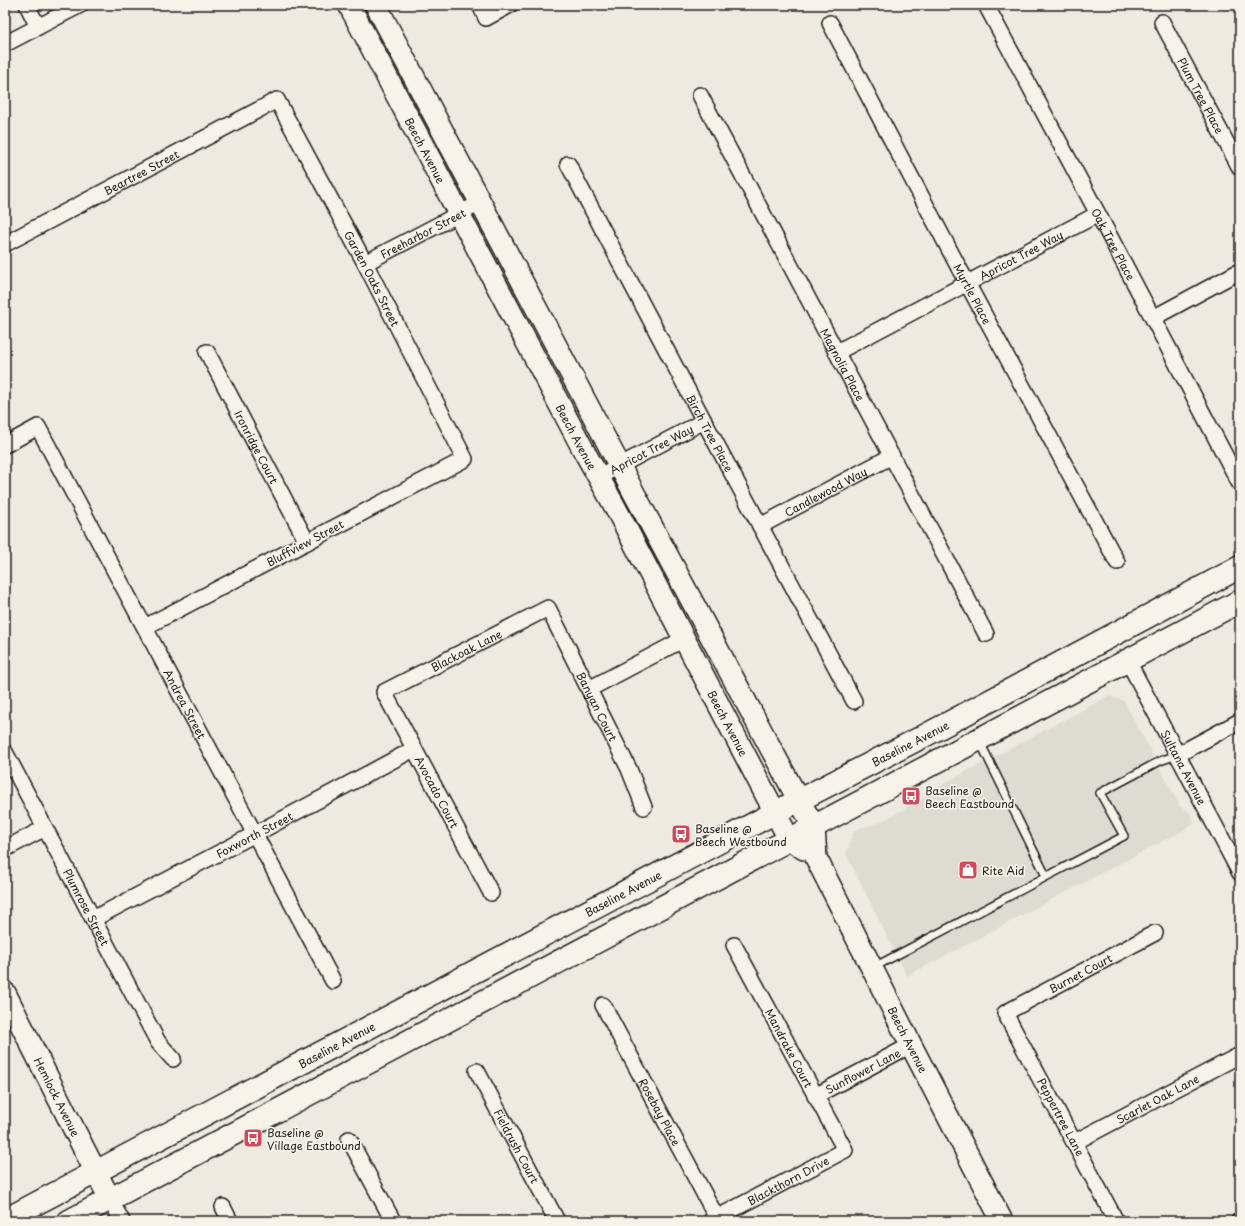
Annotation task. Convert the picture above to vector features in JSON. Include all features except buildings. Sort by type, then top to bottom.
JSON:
[{"type":"main road","name":"Beech Avenue","points":[[349,5],[776,812],[789,840],[816,858]]},
{"type":"main road","name":"Beech Avenue","points":[[376,5],[620,466],[799,801],[814,826],[816,858],[1002,1221]]},
{"type":"main road","name":"Baseline Avenue","points":[[5,1220],[776,812],[926,735],[1240,567]]},
{"type":"main road","points":[[69,1221],[1240,601]]},
{"type":"main road","name":"Hemlock Avenue","points":[[7,1000],[110,1199]]},
{"type":"street","points":[[26,5],[38,27]]},
{"type":"street","points":[[5,44],[80,5]]},
{"type":"street","points":[[483,11],[510,5]]},
{"type":"street","name":"Oak Tree Place","points":[[986,5],[1240,484]]},
{"type":"street","name":"Plum Tree Place","points":[[1162,22],[1240,168]]},
{"type":"street","name":"Myrtle Place","points":[[830,24],[967,284],[1117,562]]},
{"type":"street","name":"Magnolia Place","points":[[700,95],[986,634]]},
{"type":"street","name":"Beartree Street","points":[[5,244],[278,100]]},
{"type":"street","name":"Garden Oaks Street","points":[[278,100],[365,263],[465,459]]},
{"type":"street","name":"Birch Tree Place","points":[[568,164],[854,701]]},
{"type":"street","name":"Freeharbor Street","points":[[365,263],[480,203]]},
{"type":"street","name":"Apricot Tree Way","points":[[837,352],[1098,214]]},
{"type":"street","points":[[1153,318],[1240,271]]},
{"type":"street","name":"Ironridge Court","points":[[207,352],[307,542]]},
{"type":"street","name":"Apricot Tree Way","points":[[598,477],[704,421]]},
{"type":"street","name":"Andrea Street","points":[[5,444],[38,427],[333,981]]},
{"type":"street","name":"Candlewood Way","points":[[760,526],[892,456]]},
{"type":"street","name":"Bluffview Street","points":[[145,627],[465,459]]},
{"type":"street","name":"Banyan Court","points":[[548,608],[630,768],[644,807]]},
{"type":"street","name":"Blackoak Lane","points":[[384,692],[548,608]]},
{"type":"street","points":[[589,689],[684,639]]},
{"type":"street","name":"Sultana Avenue","points":[[1128,661],[1240,873]]},
{"type":"street","name":"Avocado Court","points":[[384,692],[491,893]]},
{"type":"street","points":[[1177,754],[1240,721]]},
{"type":"street","name":"Foxworth Street","points":[[93,918],[414,750]]},
{"type":"street","name":"Plumrose Street","points":[[5,752],[158,1042],[173,1059]]},
{"type":"street","points":[[5,848],[45,828]]},
{"type":"street","name":"Burnet Court","points":[[1005,1013],[1154,933]]},
{"type":"street","name":"Mandrake Court","points":[[734,945],[845,1150]]},
{"type":"street","name":"Rosebay Place","points":[[603,1005],[714,1219]]},
{"type":"street","name":"Peppertree Lane","points":[[1005,1013],[1116,1221]]},
{"type":"street","name":"Sunflower Lane","points":[[815,1096],[911,1045]]},
{"type":"street","name":"Scarlet Oak Lane","points":[[1075,1142],[1240,1054]]},
{"type":"street","name":"Fieldrush Court","points":[[477,1072],[557,1221]]},
{"type":"street","points":[[349,1139],[393,1221]]},
{"type":"street","name":"Blackthorn Drive","points":[[714,1219],[845,1150]]},
{"type":"street","points":[[110,1199],[122,1221]]},
{"type":"street","points":[[223,1208],[230,1221]]},
{"type":"lane","points":[[978,739],[1046,876]]},
{"type":"lane","points":[[872,968],[1124,836],[1100,793],[1160,761],[1177,754]]},
{"type":"shaded area","points":[[1109,696],[1124,701],[1180,806],[1189,812],[1195,824],[907,976],[846,854],[853,832],[860,828],[881,822],[921,800],[941,785]]},
{"type":"place","name":"Baseline @ Beech Eastbound","points":[[911,796]]},
{"type":"place","name":"Baseline @ Beech Westbound","points":[[681,834]]},
{"type":"place","name":"Rite Aid","points":[[968,870]]},
{"type":"place","name":"Baseline @ Village Eastbound","points":[[253,1138]]}]
